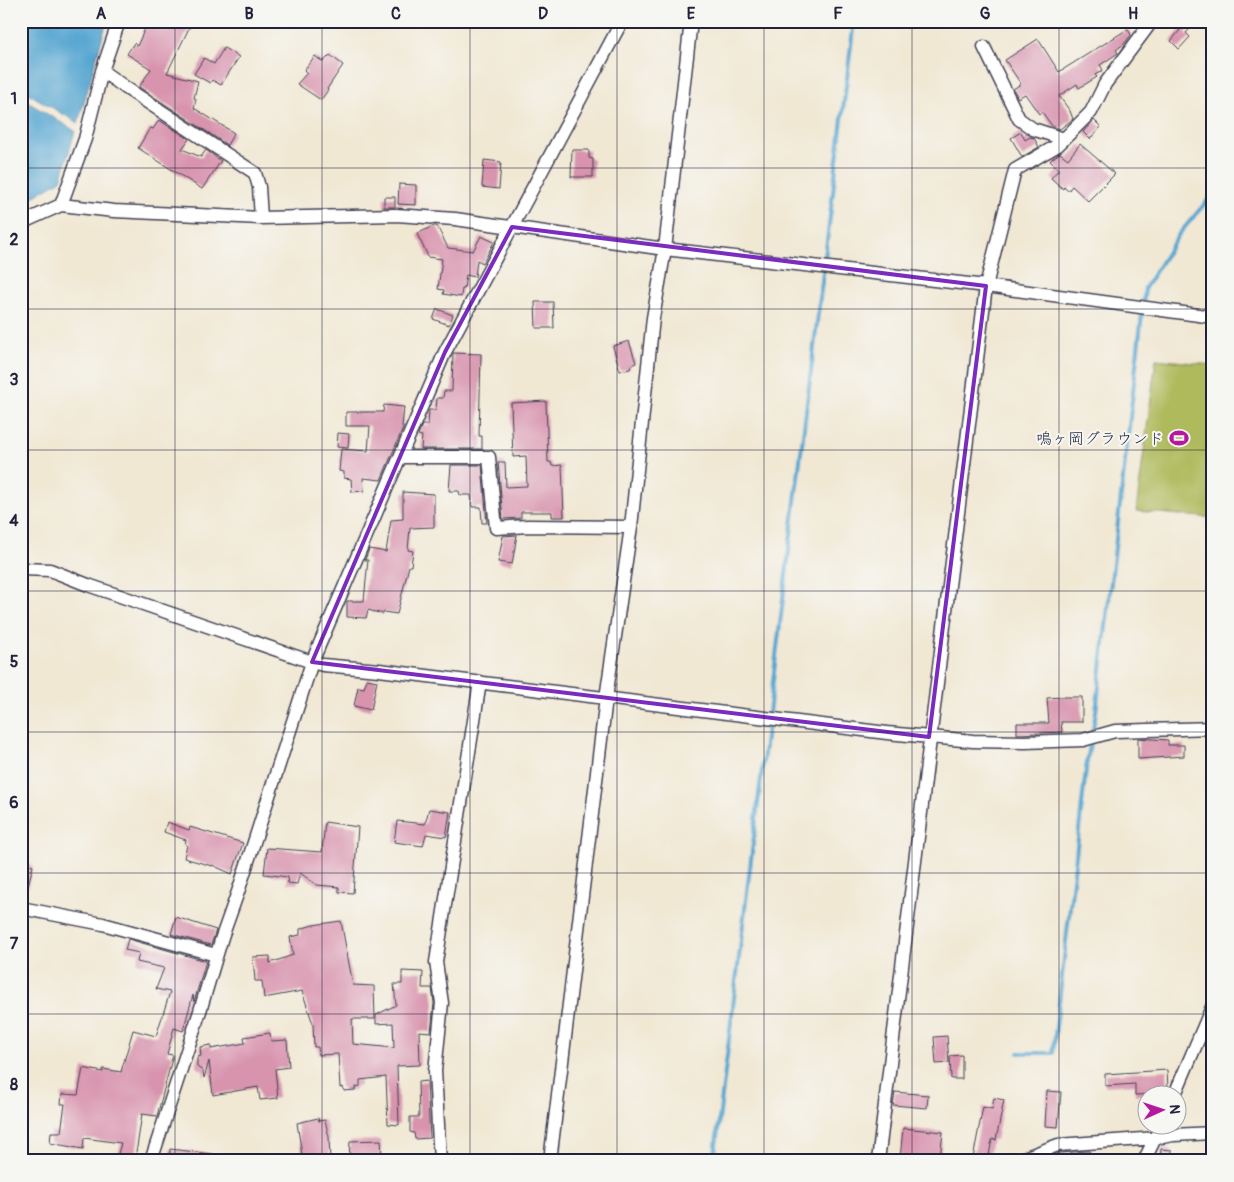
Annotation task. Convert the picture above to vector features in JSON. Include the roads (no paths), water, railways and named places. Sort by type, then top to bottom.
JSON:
[{"type":"street","points":[[61,205],[85,139],[102,70],[119,21]]},
{"type":"street","points":[[151,1161],[312,662],[445,352],[622,21]]},
{"type":"street","points":[[550,1161],[606,698],[630,527],[653,318],[665,249],[691,21]]},
{"type":"street","points":[[878,1161],[986,286],[1015,170],[1058,145],[1091,112],[1105,84],[1152,21]]},
{"type":"street","points":[[984,47],[1018,120],[1033,129],[1064,139]]},
{"type":"street","points":[[102,70],[126,88],[255,173],[259,187],[262,218]]},
{"type":"street","points":[[21,223],[61,205],[114,211],[262,218],[396,215],[455,219],[665,249],[986,286],[1213,317]]},
{"type":"street","points":[[401,457],[489,457],[496,528],[528,526],[630,527]]},
{"type":"street","points":[[21,569],[50,570],[88,585],[323,665],[972,741],[1083,740],[1115,731],[1213,728]]},
{"type":"street","points":[[440,1161],[435,1071],[442,1003],[436,962],[480,682]]},
{"type":"street","points":[[21,908],[103,924],[216,955]]},
{"type":"street","points":[[1179,1084],[1213,1005]]},
{"type":"street","points":[[1016,1161],[1058,1144],[1213,1133]]},
{"type":"street","points":[[1144,1161],[1158,1134]]},
{"type":"water","points":[[21,21],[107,21],[78,123],[21,89]]},
{"type":"water","points":[[21,98],[75,131],[61,180],[21,204]]},
{"type":"waterway","points":[[714,1161],[854,21]]},
{"type":"waterway","points":[[1019,1053],[1053,1053],[1087,761],[1096,712],[1145,288],[1179,234],[1213,194]]},
{"type":"place","name":"鳴ヶ岡グラウンド","points":[[1179,438]]}]
